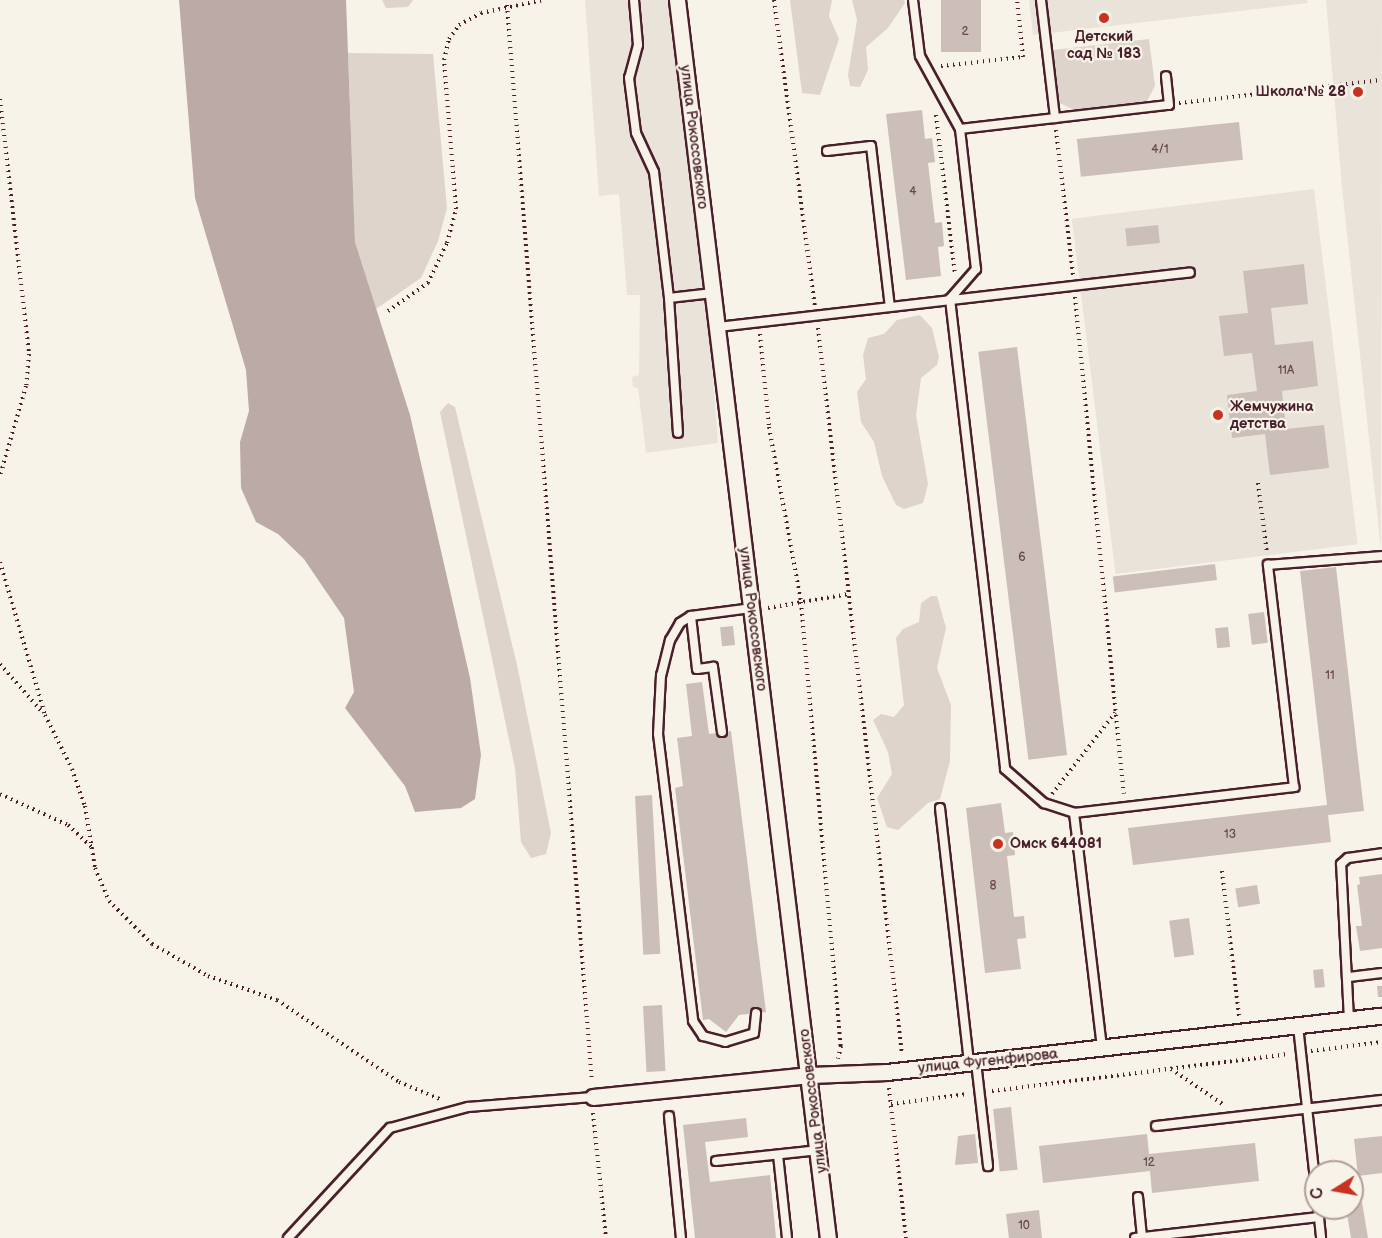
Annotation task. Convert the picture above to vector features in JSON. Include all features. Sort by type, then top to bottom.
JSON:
[{"type":"street","name":"улица Рокоссовского","points":[[677,0],[810,1075],[828,1238]]},
{"type":"street","name":"улица Фугенфирова","points":[[593,1097],[810,1075],[887,1072],[1382,1016]]},
{"type":"lane","points":[[634,0],[638,45],[629,78],[636,133],[654,172],[669,298],[678,433]]},
{"type":"lane","points":[[913,0],[920,56],[960,129],[976,269],[950,299],[1005,769],[1044,803],[1074,813],[1294,787],[1268,565],[1382,556]]},
{"type":"lane","points":[[1041,0],[1054,118]]},
{"type":"lane","points":[[960,129],[1169,105],[1166,76]]},
{"type":"lane","points":[[827,151],[871,146],[890,307]]},
{"type":"lane","points":[[718,327],[1190,272]]},
{"type":"lane","points":[[669,298],[713,293]]},
{"type":"lane","points":[[752,610],[691,616],[680,623],[670,640],[661,675],[658,734],[693,1021],[704,1036],[725,1042],[754,1033],[756,1013]]},
{"type":"lane","points":[[691,616],[697,669],[713,667],[722,732]]},
{"type":"lane","points":[[940,808],[988,1166]]},
{"type":"lane","points":[[1074,813],[1101,1048]]},
{"type":"lane","points":[[1349,1020],[1349,976],[1341,864],[1348,858],[1382,853]]},
{"type":"lane","points":[[1349,976],[1382,973]]},
{"type":"lane","points":[[1298,1026],[1313,1160]]},
{"type":"lane","points":[[288,1238],[390,1128],[468,1107],[593,1097]]},
{"type":"lane","points":[[1156,1126],[1382,1100]]},
{"type":"lane","points":[[669,1116],[681,1238]]},
{"type":"lane","points":[[716,1161],[819,1150]]},
{"type":"lane","points":[[778,1155],[787,1238]]},
{"type":"lane","points":[[1138,1197],[1139,1238],[1304,1219]]},
{"type":"lane","points":[[1319,1220],[1322,1238]]},
{"type":"path","points":[[388,311],[428,283],[447,243],[456,209],[444,60],[449,39],[459,25],[507,5],[543,0]]},
{"type":"path","points":[[774,0],[816,316],[904,1070]]},
{"type":"path","points":[[931,67],[1023,57],[1017,0]]},
{"type":"path","points":[[507,5],[606,1238]]},
{"type":"path","points":[[1169,105],[1382,80]]},
{"type":"path","points":[[0,99],[29,354],[26,386],[0,476]]},
{"type":"path","points":[[1054,118],[1074,285],[1125,807]]},
{"type":"path","points":[[759,322],[769,427],[801,602],[841,1046],[836,1074]]},
{"type":"path","points":[[1258,483],[1268,565]]},
{"type":"path","points":[[0,562],[45,715],[75,779],[95,868],[109,901],[153,944],[208,976],[277,1000],[399,1082],[468,1107]]},
{"type":"path","points":[[752,610],[849,594]]},
{"type":"path","points":[[0,664],[45,715]]},
{"type":"path","points":[[1044,803],[1116,712]]},
{"type":"path","points":[[0,794],[68,825],[92,848]]},
{"type":"path","points":[[1222,871],[1239,1019]]},
{"type":"path","points":[[891,1104],[1382,1042]]},
{"type":"path","points":[[1170,1069],[1240,1116]]},
{"type":"path","points":[[887,1072],[906,1238]]},
{"type":"shaded area","points":[[179,0],[346,0],[355,242],[410,415],[470,678],[481,755],[475,799],[461,808],[415,812],[405,786],[345,708],[354,692],[344,618],[304,559],[278,534],[256,522],[241,488],[240,442],[249,411],[246,370],[195,198]]},
{"type":"shaded area","points":[[382,0],[413,0],[408,7],[386,8]]},
{"type":"shaded area","points":[[585,0],[668,0],[707,302],[718,443],[646,453],[638,388],[633,387],[632,377],[639,375],[640,295],[627,295],[619,194],[599,196]]},
{"type":"shaded area","points":[[790,0],[832,0],[829,16],[839,39],[820,95],[802,93]]},
{"type":"shaded area","points":[[852,0],[904,0],[905,3],[888,28],[866,47],[868,70],[860,87],[850,86],[848,75],[857,20]]},
{"type":"shaded area","name":"Детский сад № 183","points":[[1029,0],[1307,0],[1308,3],[1033,35]]},
{"type":"shaded area","points":[[1326,0],[1382,0],[1381,550],[1342,187]]},
{"type":"shaded area","points":[[1149,39],[1155,86],[1147,101],[1074,110],[1060,103],[1053,50]]},
{"type":"shaded area","points":[[348,53],[433,54],[447,208],[438,241],[421,278],[376,309],[355,242]]},
{"type":"shaded area","name":"Жемчужина детства","points":[[1314,189],[1358,544],[1115,574],[1072,219]]},
{"type":"shaded area","points":[[920,315],[932,328],[939,357],[937,365],[921,378],[916,415],[928,484],[923,503],[904,509],[896,505],[882,476],[874,442],[861,422],[857,392],[866,379],[863,355],[868,338],[884,334],[897,320]]},
{"type":"shaded area","points":[[448,403],[455,407],[517,665],[551,833],[546,854],[531,858],[521,842],[515,768],[440,412]]},
{"type":"shaded area","points":[[931,596],[937,596],[946,628],[937,668],[951,705],[950,761],[940,799],[928,803],[898,830],[887,827],[877,798],[892,774],[888,752],[873,720],[881,714],[894,717],[904,705],[896,638],[903,629],[919,622],[921,603]]},
{"type":"building","points":[[941,0],[981,0],[981,52],[941,52]]},
{"type":"building","points":[[922,110],[925,139],[932,138],[935,162],[928,163],[935,223],[942,222],[944,246],[938,247],[941,276],[906,280],[886,114]]},
{"type":"building","points":[[1239,122],[1243,160],[1081,177],[1077,139]]},
{"type":"building","points":[[1158,225],[1160,243],[1127,246],[1125,228]]},
{"type":"building","points":[[1304,264],[1308,304],[1271,308],[1275,345],[1313,341],[1318,386],[1282,391],[1286,429],[1324,425],[1329,468],[1270,475],[1265,434],[1232,438],[1227,395],[1257,391],[1252,353],[1224,356],[1219,316],[1248,313],[1243,271]]},
{"type":"building","points":[[1017,347],[1067,755],[1028,760],[978,352]]},
{"type":"building","points":[[1215,564],[1217,580],[1115,592],[1113,577]]},
{"type":"building","points":[[1336,567],[1364,811],[1328,815],[1331,842],[1133,865],[1128,828],[1327,805],[1300,571]]},
{"type":"building","points":[[1264,612],[1268,643],[1252,645],[1248,614]]},
{"type":"building","points":[[733,626],[735,645],[722,646],[720,627]]},
{"type":"building","points":[[1228,627],[1230,647],[1217,648],[1215,628]]},
{"type":"building","points":[[702,682],[709,734],[731,731],[766,1012],[739,1015],[726,1032],[709,1019],[703,1020],[675,788],[683,786],[677,738],[692,736],[686,684]]},
{"type":"building","points":[[652,795],[660,954],[643,955],[635,796]]},
{"type":"building","points":[[1001,803],[1005,833],[1013,832],[1015,855],[1007,856],[1014,917],[1024,916],[1026,938],[1017,939],[1021,969],[985,973],[966,808]]},
{"type":"building","points":[[1382,874],[1382,948],[1360,951],[1356,926],[1362,926],[1357,885],[1360,884],[1359,877]]},
{"type":"building","points":[[1257,885],[1260,904],[1238,907],[1235,888]]},
{"type":"building","points":[[1189,918],[1194,955],[1174,957],[1169,921]]},
{"type":"building","points":[[1323,969],[1325,987],[1315,988],[1313,970]]},
{"type":"building","points":[[1377,986],[1382,986],[1382,997],[1378,997]]},
{"type":"building","points":[[662,1005],[665,1071],[646,1072],[643,1006]]},
{"type":"building","points":[[1011,1107],[1018,1170],[1000,1172],[993,1109]]},
{"type":"building","points":[[746,1118],[748,1137],[705,1142],[710,1182],[770,1175],[776,1238],[695,1238],[683,1125]]},
{"type":"building","points":[[975,1134],[978,1163],[955,1165],[958,1136]]},
{"type":"building","points":[[1147,1134],[1149,1154],[1255,1143],[1259,1181],[1152,1193],[1150,1171],[1043,1183],[1039,1146]]},
{"type":"building","points":[[1382,1136],[1382,1173],[1364,1175],[1364,1160],[1356,1160],[1354,1139]]},
{"type":"building","points":[[1039,1210],[1042,1238],[1009,1238],[1006,1214]]},
{"type":"building","points":[[1364,1214],[1368,1238],[1351,1238],[1348,1220],[1364,1220]]},
{"type":"place","name":"Детский сад № 183","points":[[1104,18]]},
{"type":"place","name":"Школа № 28","points":[[1358,92]]},
{"type":"place","name":"Жемчужина детства","points":[[1218,415]]},
{"type":"place","name":"Омск 644081","points":[[998,844]]}]
